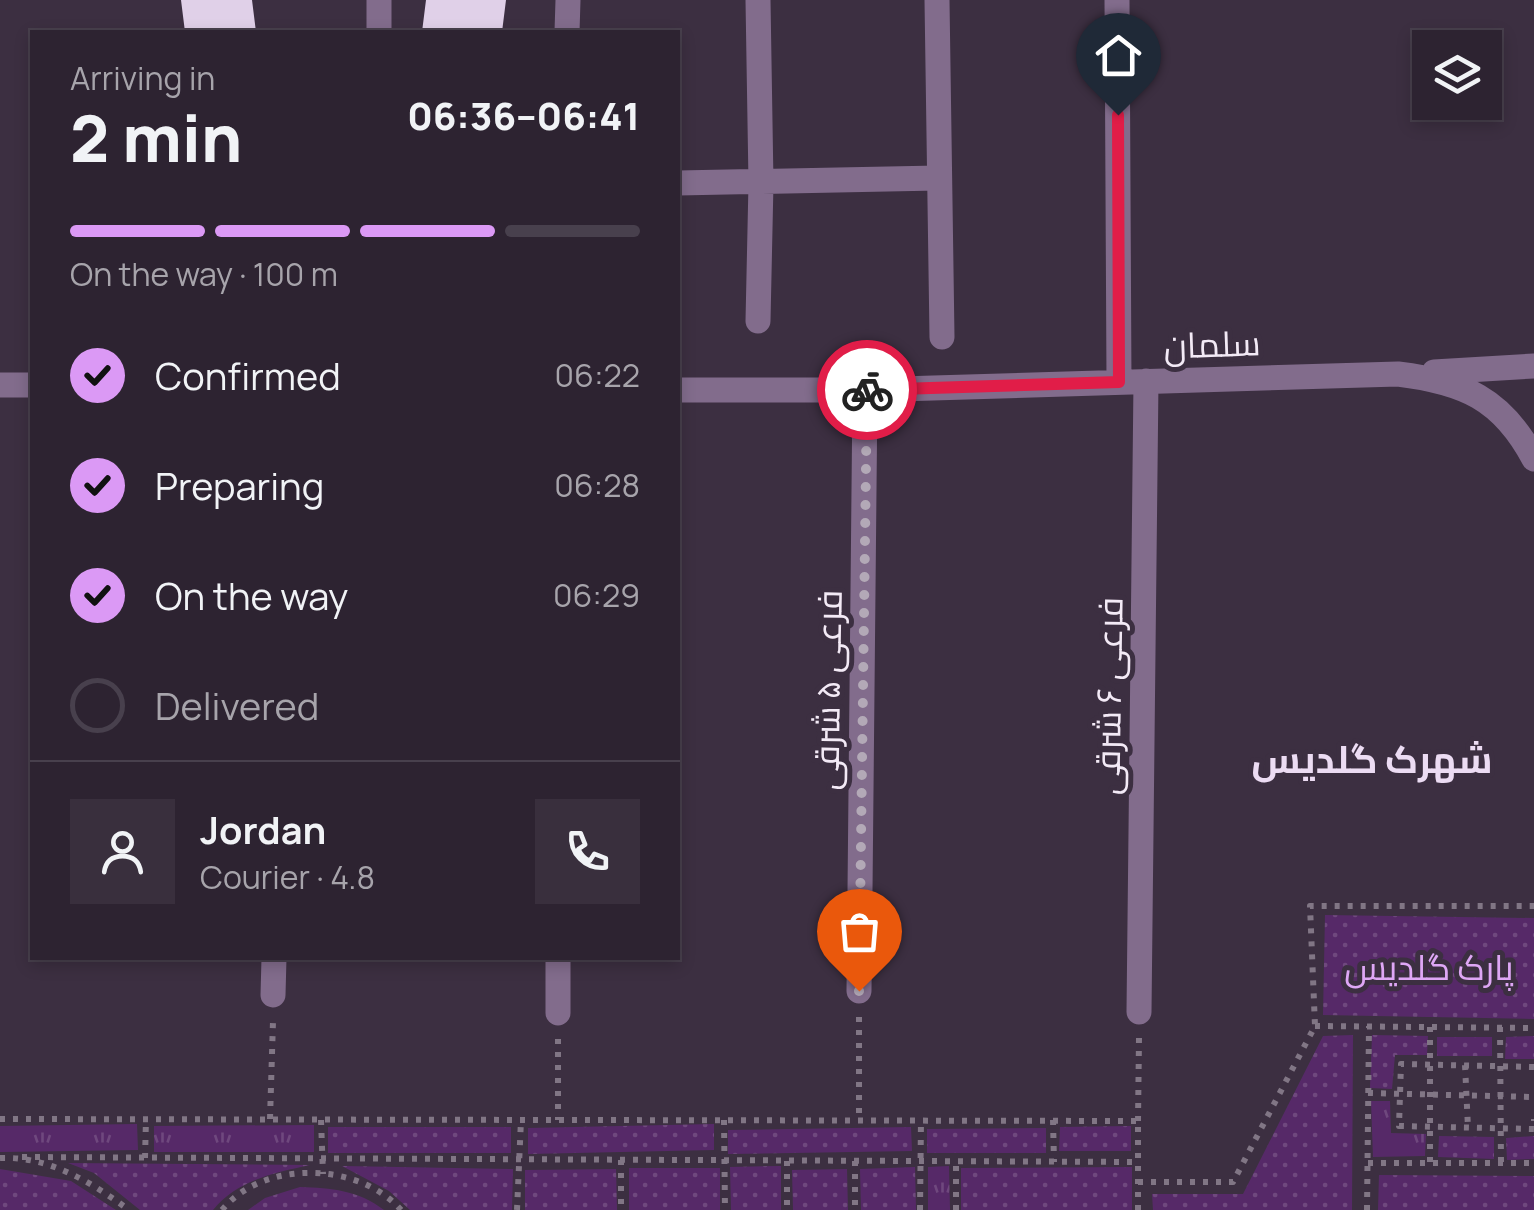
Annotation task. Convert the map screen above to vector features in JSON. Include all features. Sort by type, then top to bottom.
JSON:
[{"type":"street","points":[[379,30],[380,0]]},
{"type":"street","points":[[567,30],[568,0]]},
{"type":"street","points":[[758,0],[758,321]]},
{"type":"street","points":[[937,0],[942,336]]},
{"type":"street","points":[[1117,0],[1119,382]]},
{"type":"street","points":[[680,183],[938,178]]},
{"type":"street","points":[[1398,374],[1534,366]]},
{"type":"street","name":"سلمان","points":[[680,390],[865,390],[1398,374],[1444,380],[1487,400],[1520,433],[1534,459]]},
{"type":"street","name":"فرعی ۶ شرقی","points":[[1139,1012],[1146,381]]},
{"type":"street","points":[[0,386],[30,386]]},
{"type":"street","name":"فرعی ۵ شرقی","points":[[859,991],[865,390]]},
{"type":"street","points":[[274,960],[274,994]]},
{"type":"street","points":[[558,960],[558,1013]]},
{"type":"path","points":[[1138,1182],[1233,1182],[1315,1026],[1310,906],[1534,906]]},
{"type":"path","points":[[859,991],[860,1120]]},
{"type":"path","points":[[270,1119],[274,994]]},
{"type":"path","points":[[1138,1210],[1139,1012]]},
{"type":"path","points":[[558,1013],[558,1120]]},
{"type":"path","points":[[1315,1026],[1534,1028]]},
{"type":"path","points":[[1367,1210],[1369,1026]]},
{"type":"path","points":[[1430,1027],[1430,1163]]},
{"type":"path","points":[[1500,1027],[1501,1163]]},
{"type":"path","points":[[1534,1066],[1401,1064],[1399,1126],[1534,1129],[1534,1119]]},
{"type":"path","points":[[1465,1065],[1468,1128]]},
{"type":"path","points":[[1368,1093],[1534,1097]]},
{"type":"path","points":[[145,1158],[146,1118]]},
{"type":"path","points":[[0,1119],[1138,1120]]},
{"type":"path","points":[[320,1120],[322,1174]]},
{"type":"path","points":[[517,1210],[521,1120]]},
{"type":"path","points":[[724,1120],[724,1210]]},
{"type":"path","points":[[920,1210],[921,1120]]},
{"type":"path","points":[[1053,1120],[1054,1162]]},
{"type":"path","points":[[22,1157],[88,1180],[128,1210]]},
{"type":"path","points":[[0,1158],[1138,1162]]},
{"type":"path","points":[[621,1160],[621,1210]]},
{"type":"path","points":[[787,1160],[787,1210]]},
{"type":"path","points":[[855,1161],[855,1210]]},
{"type":"path","points":[[956,1161],[956,1210]]},
{"type":"path","points":[[1368,1164],[1534,1163]]},
{"type":"path","points":[[222,1210],[266,1180],[310,1172],[354,1178],[392,1200],[401,1210]]},
{"type":"green space","name":"پارک گلدیس","points":[[1325,915],[1534,918],[1534,1019],[1323,1015]]},
{"type":"green space","name":"پارک گلدیس","points":[[1353,1035],[1352,1210],[1153,1210],[1152,1194],[1243,1194],[1323,1036]]},
{"type":"green space","name":"پارک گلدیس","points":[[1372,1035],[1428,1036],[1427,1055],[1395,1055],[1392,1089],[1370,1088]]},
{"type":"green space","name":"پارک گلدیس","points":[[1534,1036],[1534,1059],[1505,1059],[1506,1037]]},
{"type":"green space","name":"پارک گلدیس","points":[[1437,1037],[1492,1037],[1492,1056],[1437,1056]]},
{"type":"green space","points":[[1371,1101],[1390,1101],[1391,1133],[1426,1134],[1425,1156],[1373,1157]]},
{"type":"green space","points":[[137,1124],[138,1150],[0,1152],[0,1126]]},
{"type":"green space","points":[[714,1124],[714,1150],[528,1154],[528,1128]]},
{"type":"green space","points":[[314,1125],[314,1152],[154,1152],[154,1126]]},
{"type":"green space","points":[[1131,1126],[1131,1151],[1059,1151],[1060,1127]]},
{"type":"green space","points":[[328,1127],[511,1127],[511,1153],[328,1153]]},
{"type":"green space","points":[[911,1127],[912,1151],[728,1154],[728,1130]]},
{"type":"green space","points":[[1046,1128],[1046,1153],[927,1153],[927,1129]]},
{"type":"green space","points":[[1439,1136],[1494,1137],[1494,1159],[1438,1157]]},
{"type":"green space","points":[[1534,1136],[1534,1159],[1507,1160],[1506,1138]]},
{"type":"green space","points":[[68,1163],[310,1165],[245,1185],[213,1210],[140,1210],[94,1173]]},
{"type":"green space","points":[[342,1166],[513,1169],[512,1210],[410,1210],[389,1191]]},
{"type":"green space","points":[[781,1166],[781,1210],[731,1210],[730,1167]]},
{"type":"green space","points":[[949,1166],[950,1210],[928,1210],[928,1167]]},
{"type":"green space","points":[[915,1167],[916,1210],[861,1210],[860,1169]]},
{"type":"green space","points":[[1132,1167],[1132,1210],[961,1210],[961,1168]]},
{"type":"green space","points":[[629,1168],[720,1168],[720,1210],[629,1210]]},
{"type":"green space","points":[[0,1169],[71,1181],[116,1210],[0,1210]]},
{"type":"green space","points":[[616,1169],[617,1210],[525,1210],[525,1170]]},
{"type":"green space","points":[[847,1169],[848,1210],[793,1210],[792,1170]]},
{"type":"green space","points":[[1379,1175],[1534,1176],[1534,1210],[1378,1210]]},
{"type":"green space","points":[[300,1187],[344,1191],[384,1210],[248,1210],[265,1198]]},
{"type":"building","points":[[181,0],[252,0],[256,30],[185,30]]},
{"type":"building","points":[[426,0],[506,0],[502,30],[422,30]]},
{"type":"way so far","points":[[859,991],[867,390]]},
{"type":"district","name":"شهرک گلدیس","points":[[1372,758]]},
{"type":"route","points":[[867,390],[1119,382],[1118,115]]}]
